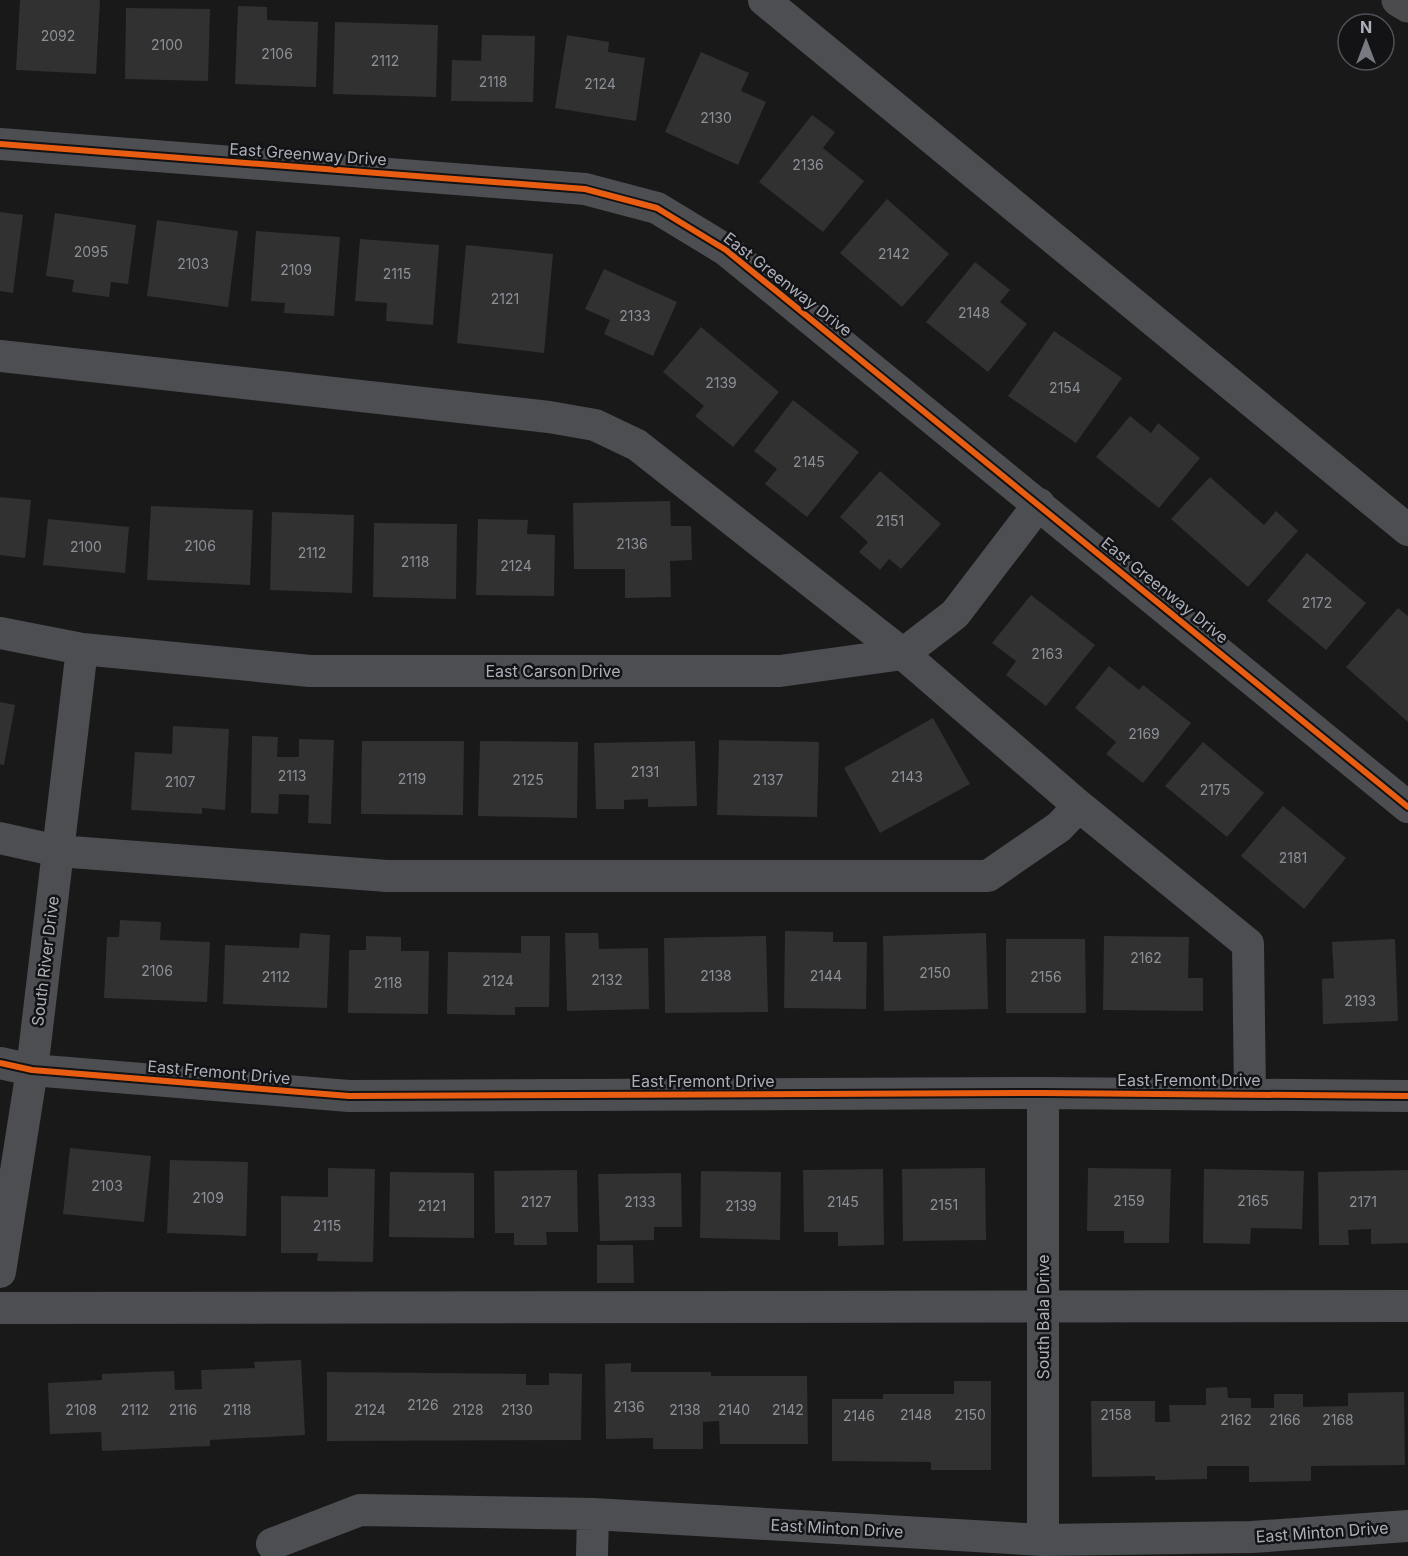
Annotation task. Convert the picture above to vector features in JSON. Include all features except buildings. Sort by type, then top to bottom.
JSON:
[{"type":"highway","points":[[1398,0],[1408,6]]},
{"type":"street","points":[[764,0],[1408,530]]},
{"type":"street","name":"East Greenway Drive","points":[[0,144],[585,189],[657,208],[726,250],[1408,807]]},
{"type":"street","points":[[0,356],[549,417],[595,425],[638,445],[903,654],[1079,806],[1248,944],[1251,1094]]},
{"type":"street","name":"East Carson Drive","points":[[0,633],[82,649],[310,671],[780,671],[903,654],[955,614],[1039,504]]},
{"type":"street","name":"South River Drive","points":[[0,1272],[32,1070],[82,649]]},
{"type":"street","points":[[0,838],[58,851],[387,876],[987,876],[1059,827],[1079,806]]},
{"type":"street","name":"East Fremont Drive","points":[[0,1063],[32,1070],[349,1096],[1043,1093],[1408,1096]]},
{"type":"street","name":"South Bala Drive","points":[[1043,1093],[1043,1540]]},
{"type":"street","points":[[0,1308],[1408,1306]]},
{"type":"street","name":"East Minton Drive","points":[[272,1544],[360,1510],[593,1514],[1043,1540],[1252,1537],[1408,1526]]},
{"type":"street","points":[[592,1556],[593,1514]]},
{"type":"cycle path","points":[[0,144],[585,189],[657,208],[726,250],[1408,807]]},
{"type":"cycle path","points":[[0,1063],[32,1070],[349,1096],[1043,1093],[1408,1096]]}]
